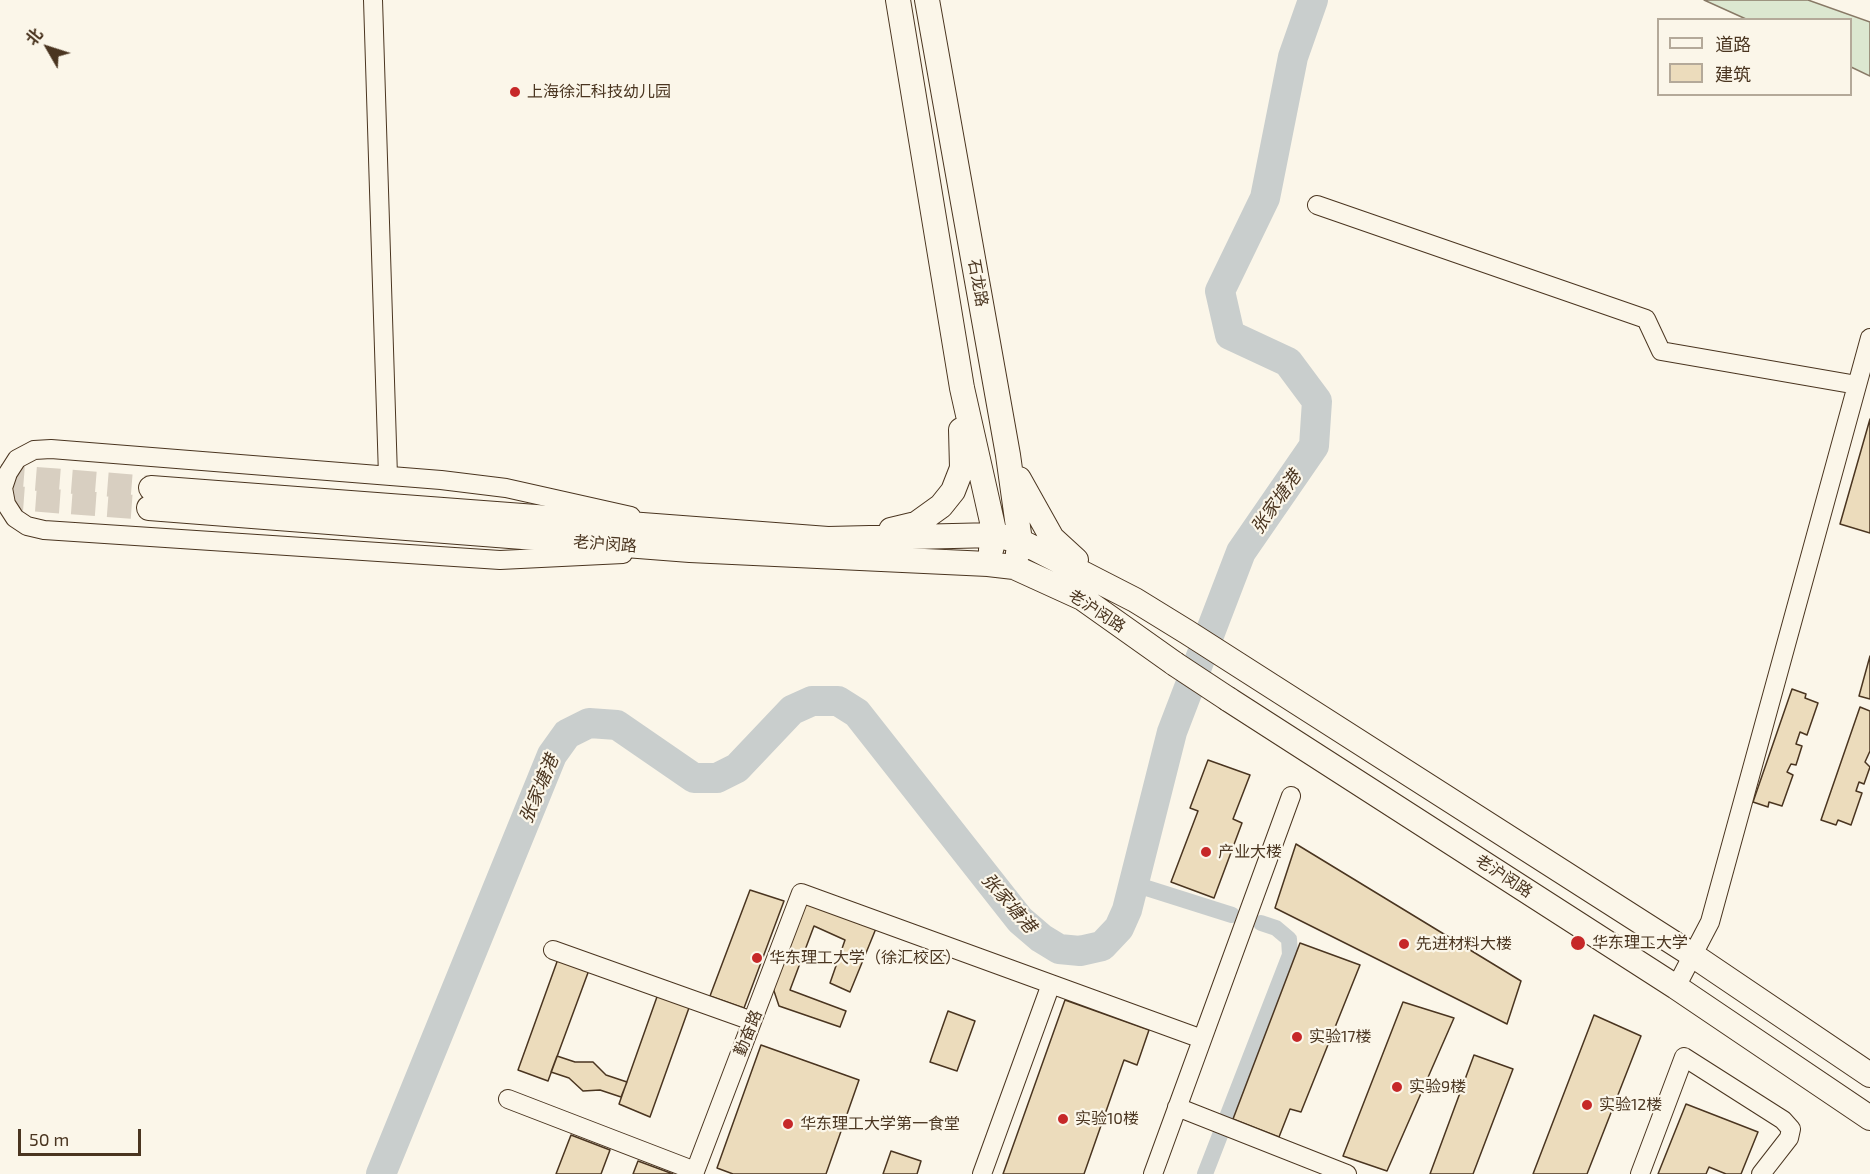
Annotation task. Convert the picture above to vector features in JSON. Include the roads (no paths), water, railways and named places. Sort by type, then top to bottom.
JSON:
[{"type":"main road","name":"石龙路","points":[[898,0],[962,388],[995,535],[987,564]]},
{"type":"main road","name":"石龙路","points":[[927,0],[1008,455],[1020,541],[1014,567]]},
{"type":"main road","points":[[828,539],[916,524],[941,506],[953,491],[962,468],[962,388]]},
{"type":"main road","points":[[1008,455],[1026,496],[1052,538],[1094,579]]},
{"type":"main road","name":"老沪闵路","points":[[150,498],[1014,567],[1082,598],[1228,699],[1676,987],[1870,1118]]},
{"type":"main road","name":"老沪闵路","points":[[691,540],[995,535],[1020,541],[1094,579],[1187,632],[1694,956],[1870,1075]]},
{"type":"street","points":[[373,0],[388,476]]},
{"type":"street","points":[[1317,205],[1646,319],[1661,351],[1857,385]]},
{"type":"street","points":[[1676,987],[1710,922],[1870,338]]},
{"type":"street","points":[[51,449],[388,476],[506,488],[691,540],[500,560],[44,530],[27,526],[15,518],[6,504],[3,488],[8,473],[17,459],[34,450],[51,449]]},
{"type":"street","points":[[1153,1174],[1291,796]]},
{"type":"street","name":"勤奋路","points":[[695,1172],[801,893],[1050,984]]},
{"type":"street","points":[[553,950],[752,1021]]},
{"type":"street","points":[[982,1174],[1050,984],[1202,1039]]},
{"type":"street","points":[[1640,1174],[1684,1057],[1784,1120],[1791,1129],[1789,1138],[1761,1174]]},
{"type":"street","points":[[508,1099],[695,1172]]},
{"type":"street","points":[[1178,1107],[1347,1174]]},
{"type":"waterway","name":"张家塘港","points":[[381,1174],[552,755],[567,734],[589,723],[617,725],[694,778],[717,778],[737,768],[792,710],[812,701],[838,701],[857,713],[1020,920],[1041,938],[1059,949],[1080,951],[1102,946],[1119,928],[1127,910],[1172,732],[1241,552],[1314,446],[1317,401],[1288,362],[1230,335],[1220,291],[1265,198],[1293,57],[1313,0]]},
{"type":"waterway","points":[[1134,884],[1232,915]]},
{"type":"waterway","points":[[1205,1174],[1290,955],[1289,939],[1276,928],[1261,923]]},
{"type":"tunnel","points":[[0,476],[151,488]]},
{"type":"tunnel","points":[[0,497],[149,508]]},
{"type":"place","name":"上海徐汇科技幼儿园","points":[[515,92]]},
{"type":"place","name":"产业大楼","points":[[1206,852]]},
{"type":"place","name":"华东理工大学","points":[[1578,943]]},
{"type":"place","name":"先进材料大楼","points":[[1404,944]]},
{"type":"place","name":"华东理工大学（徐汇校区）","points":[[757,958]]},
{"type":"place","name":"实验17楼","points":[[1297,1037]]},
{"type":"place","name":"实验9楼","points":[[1397,1087]]},
{"type":"place","name":"实验12楼","points":[[1587,1105]]},
{"type":"place","name":"实验10楼","points":[[1063,1119]]},
{"type":"place","name":"华东理工大学第一食堂","points":[[788,1124]]}]
